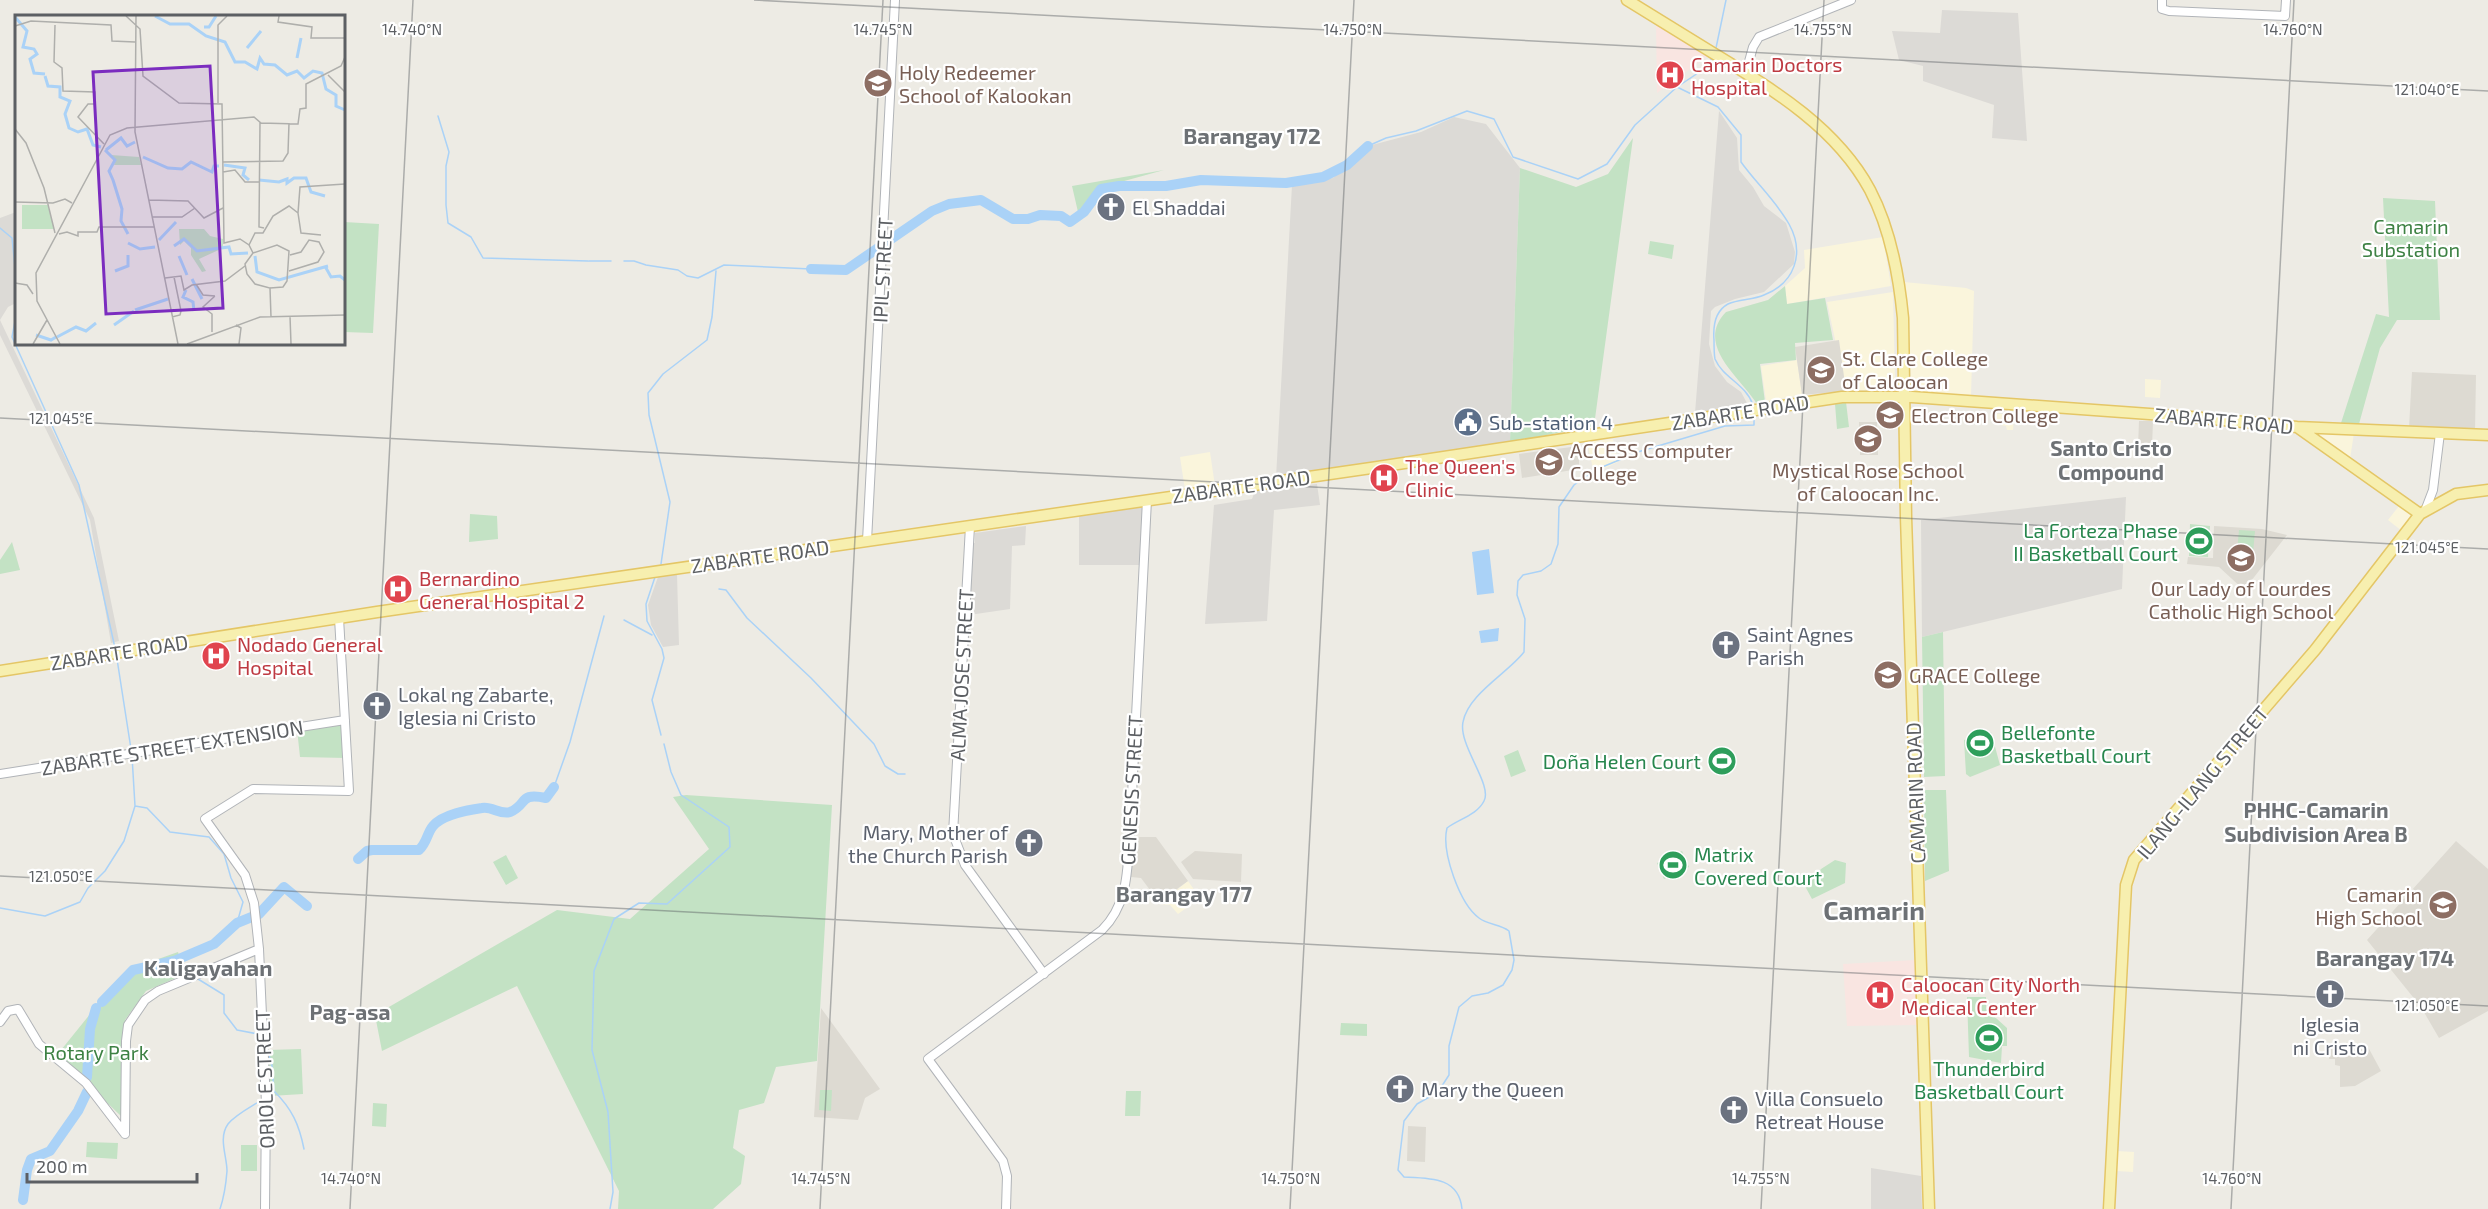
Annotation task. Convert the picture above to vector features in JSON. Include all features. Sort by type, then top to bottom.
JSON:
[{"type":"main road","name":"CAMARIN ROAD","points":[[1627,0],[1780,93],[1800,110],[1837,146],[1864,181],[1886,229],[1903,318],[1903,397],[1929,1209]]},
{"type":"main road","name":"ZABARTE ROAD","points":[[0,671],[339,618],[1394,465],[1831,398],[1903,397],[2191,417],[2297,427],[2488,435]]},
{"type":"main road","points":[[2297,427],[2423,512],[2456,495],[2488,490]]},
{"type":"main road","name":"ILANG-ILANG STREET","points":[[2109,1209],[2126,885],[2130,870],[2139,853],[2315,650],[2423,512]]},
{"type":"street","name":"IPIL STREET","points":[[867,541],[895,0]]},
{"type":"street","points":[[1746,72],[1755,42],[1759,37],[1851,0]]},
{"type":"street","points":[[2162,0],[2162,9],[2169,11],[2285,16],[2286,0]]},
{"type":"street","points":[[2423,512],[2433,490],[2440,433]]},
{"type":"street","points":[[2433,490],[2438,503]]},
{"type":"street","name":"GENESIS STREET","points":[[1006,1209],[1007,1176],[1003,1161],[928,1059],[1102,930],[1115,914],[1123,896],[1130,834],[1147,500]]},
{"type":"street","name":"ALMA JOSE STREET","points":[[970,526],[953,824],[955,843],[965,865],[1044,974]]},
{"type":"street","points":[[339,618],[345,720]]},
{"type":"street","name":"ZABARTE STREET EXTENSION","points":[[0,774],[345,720]]},
{"type":"street","name":"ORIOLE STREET","points":[[265,1209],[266,1103],[256,917],[245,875],[205,819],[253,789],[349,791],[345,720]]},
{"type":"street","points":[[0,1022],[8,1011],[18,1010],[39,1044],[86,1083],[125,1134],[126,1041],[129,1025],[138,1009],[145,1000],[158,991],[259,949]]},
{"type":"shaded area","points":[[1942,10],[2018,13],[2027,141],[1992,138],[1994,105],[1923,81],[1923,66],[1899,60],[1892,31],[1940,33]]},
{"type":"shaded area","name":"Camarin Doctors Hospital","points":[[1656,24],[1708,56],[1657,93]]},
{"type":"shaded area","points":[[1719,111],[1737,138],[1739,170],[1753,187],[1764,206],[1786,223],[1795,252],[1794,264],[1764,292],[1735,299],[1711,311],[1709,344],[1715,366],[1727,382],[1741,392],[1748,405],[1695,413]]},
{"type":"shaded area","points":[[1454,117],[1486,124],[1520,168],[1510,442],[1276,478],[1292,185],[1333,178],[1372,145],[1421,132]]},
{"type":"shaded area","points":[[15,212],[15,304],[8,307],[0,320],[0,218]]},
{"type":"shaded area","points":[[1883,237],[1891,286],[1787,304],[1785,286],[1805,268],[1804,250]]},
{"type":"shaded area","points":[[1904,282],[1966,288],[1974,291],[1971,396],[1912,392]]},
{"type":"shaded area","points":[[1893,292],[1895,379],[1886,387],[1877,390],[1846,391],[1827,302]]},
{"type":"shaded area","points":[[0,320],[94,518],[119,641],[111,643],[90,520],[0,335]]},
{"type":"shaded area","name":"St. Clare College of Caloocan","points":[[1839,340],[1846,391],[1802,395],[1795,347]]},
{"type":"shaded area","points":[[1797,360],[1802,395],[1766,401],[1761,366]]},
{"type":"shaded area","points":[[2412,372],[2476,375],[2475,432],[2409,428]]},
{"type":"shaded area","points":[[2145,379],[2161,380],[2160,398],[2145,397]]},
{"type":"shaded area","points":[[1991,413],[2014,415],[2013,430],[2007,430],[2006,426],[1994,424]]},
{"type":"shaded area","points":[[2139,421],[2153,421],[2152,447],[2138,447]]},
{"type":"shaded area","name":"Mystical Rose School of Caloocan Inc.","points":[[1859,422],[1877,422],[1878,455],[1860,455]]},
{"type":"shaded area","points":[[2311,430],[2354,433],[2350,459]]},
{"type":"shaded area","points":[[1613,439],[1618,462],[1594,473],[1587,442]]},
{"type":"shaded area","name":"ACCESS Computer College","points":[[1579,446],[1579,469],[1522,478],[1519,454]]},
{"type":"shaded area","points":[[1210,452],[1215,486],[1185,490],[1180,457]]},
{"type":"shaded area","points":[[1317,484],[1320,505],[1274,510],[1267,621],[1205,624],[1214,505],[1252,499],[1255,491]]},
{"type":"shaded area","points":[[2126,497],[2122,589],[1922,637],[1921,520]]},
{"type":"shaded area","points":[[2399,506],[2412,516],[2402,531],[2388,520]]},
{"type":"shaded area","points":[[1143,507],[1140,565],[1079,565],[1079,516]]},
{"type":"shaded area","points":[[1026,526],[1025,545],[1012,546],[1010,609],[969,615],[972,543],[975,543],[975,533]]},
{"type":"shaded area","name":"Our Lady of Lourdes Catholic High School","points":[[2214,526],[2262,529],[2287,535],[2244,590],[2219,567],[2187,564],[2188,557],[2213,558]]},
{"type":"shaded area","points":[[677,574],[679,645],[663,647],[651,625],[648,605],[658,577]]},
{"type":"shaded area","name":"Bernardino General Hospital 2","points":[[409,575],[407,601],[390,604],[386,577]]},
{"type":"shaded area","name":"Nodado General Hospital","points":[[220,644],[224,666],[213,668],[209,646]]},
{"type":"shaded area","points":[[1133,837],[1156,837],[1188,881],[1159,902],[1141,878],[1131,877]]},
{"type":"shaded area","name":"Camarin High School","points":[[2456,841],[2488,869],[2488,1011],[2439,1038],[2421,1007],[2367,940]]},
{"type":"shaded area","points":[[1195,851],[1242,854],[1241,882],[1193,879],[1181,862]]},
{"type":"shaded area","points":[[1188,881],[1200,898],[1178,914],[1170,905],[1159,904]]},
{"type":"shaded area","name":"Caloocan City North Medical Center","points":[[1915,960],[1917,1025],[1847,1026],[1843,964]]},
{"type":"shaded area","points":[[821,1008],[880,1089],[865,1098],[858,1120],[814,1117]]},
{"type":"shaded area","points":[[2329,1045],[2368,1047],[2381,1071],[2355,1086],[2340,1087],[2340,1066],[2335,1065],[2335,1059],[2329,1059]]},
{"type":"shaded area","points":[[1408,1126],[1426,1127],[1425,1162],[1407,1161]]},
{"type":"shaded area","points":[[2117,1151],[2134,1152],[2133,1172],[2116,1171]]},
{"type":"shaded area","points":[[1871,1168],[1921,1176],[1922,1209],[1871,1209]]},
{"type":"green space","points":[[1633,138],[1594,426],[1510,442],[1520,168],[1576,187],[1608,174]]},
{"type":"green space","points":[[1164,170],[1099,188],[1084,210],[1078,212],[1072,186]]},
{"type":"green space","name":"Camarin Substation","points":[[2383,198],[2435,201],[2440,320],[2397,320],[2380,348],[2359,424],[2341,423],[2376,314],[2389,317]]},
{"type":"green space","points":[[345,222],[379,224],[373,333],[345,332]]},
{"type":"green space","points":[[1650,241],[1674,245],[1672,259],[1648,254]]},
{"type":"green space","points":[[1785,286],[1787,304],[1825,298],[1833,340],[1795,343],[1796,360],[1760,364],[1765,402],[1757,404],[1724,361],[1718,349],[1715,337],[1717,324],[1726,312],[1768,300]]},
{"type":"green space","points":[[1846,402],[1849,427],[1837,429],[1835,404]]},
{"type":"green space","points":[[470,514],[497,516],[498,539],[469,542]]},
{"type":"green space","name":"La Forteza Phase II Basketball Court","points":[[2190,524],[2210,526],[2208,557],[2189,556]]},
{"type":"green space","points":[[2239,530],[2255,531],[2253,553],[2237,552]]},
{"type":"green space","points":[[12,542],[20,570],[0,574],[0,560]]},
{"type":"green space","points":[[1943,632],[1945,776],[1924,777],[1922,637]]},
{"type":"green space","points":[[344,721],[346,758],[300,757],[297,729]]},
{"type":"green space","points":[[1991,732],[2000,765],[1970,777],[1966,774],[1964,740]]},
{"type":"green space","points":[[1518,750],[1526,771],[1511,777],[1504,756]]},
{"type":"green space","name":"Doña Helen Court","points":[[1731,750],[1735,763],[1713,771],[1708,759]]},
{"type":"green space","points":[[1924,790],[1946,790],[1949,871],[1925,881]]},
{"type":"green space","points":[[686,795],[832,805],[817,1061],[776,1067],[764,1103],[739,1110],[733,1148],[745,1156],[741,1184],[713,1209],[618,1209],[619,1191],[517,986],[382,1051],[375,1015],[557,910],[630,919],[709,849],[673,797]]},
{"type":"green space","name":"Matrix Covered Court","points":[[1682,851],[1689,867],[1664,879],[1657,863]]},
{"type":"green space","points":[[506,855],[518,878],[506,885],[493,862]]},
{"type":"green space","points":[[1835,860],[1846,863],[1845,883],[1812,899],[1806,888],[1821,869]]},
{"type":"green space","name":"Rotary Park","points":[[178,952],[185,974],[146,991],[125,1020],[122,1117],[57,1055],[120,977],[144,964]]},
{"type":"green space","points":[[1967,997],[1986,997],[1986,1009],[2007,1028],[2007,1046],[2002,1046],[2001,1063],[1969,1057]]},
{"type":"green space","points":[[1341,1023],[1367,1024],[1367,1036],[1340,1035]]},
{"type":"green space","points":[[301,1049],[303,1094],[270,1096],[268,1050]]},
{"type":"green space","points":[[820,1090],[832,1090],[831,1111],[819,1110]]},
{"type":"green space","points":[[1126,1091],[1141,1091],[1140,1116],[1125,1116]]},
{"type":"green space","points":[[373,1103],[387,1104],[386,1127],[372,1126]]},
{"type":"green space","points":[[87,1142],[118,1143],[117,1159],[86,1157]]},
{"type":"green space","points":[[241,1145],[257,1145],[257,1171],[241,1171]]},
{"type":"water","points":[[1489,549],[1494,593],[1477,595],[1472,552]]},
{"type":"water","points":[[1499,628],[1498,641],[1481,643],[1479,631]]},
{"type":"waterway","points":[[1716,48],[1726,0]]},
{"type":"waterway","points":[[1368,146],[1386,138],[1416,131],[1467,111],[1494,119],[1513,157],[1578,179],[1607,164],[1635,125],[1677,87],[1707,67],[1712,58]]},
{"type":"waterway","points":[[1677,87],[1718,107],[1741,135],[1741,162],[1778,208],[1794,235],[1796,246],[1794,266],[1783,283],[1764,295],[1728,304],[1720,311],[1716,320],[1715,359],[1723,371],[1750,398],[1753,405]]},
{"type":"waterway","points":[[438,116],[449,152],[446,166],[448,223],[471,237],[483,258],[588,261]]},
{"type":"waterway","points":[[811,269],[846,270],[932,211],[949,204],[981,200],[1013,219],[1028,219],[1040,215],[1061,216],[1070,222],[1084,212],[1101,189],[1119,186],[1166,186],[1201,180],[1286,183],[1323,177],[1347,165],[1368,146]]},
{"type":"waterway","points":[[0,228],[12,238],[15,267]]},
{"type":"waterway","points":[[589,261],[611,261]]},
{"type":"waterway","points":[[624,261],[678,270],[687,276],[698,278],[724,265],[811,269]]},
{"type":"waterway","points":[[661,564],[670,502],[649,415],[648,393],[663,374],[707,340],[712,317],[716,271]]},
{"type":"waterway","points":[[15,321],[12,337],[15,344]]},
{"type":"waterway","points":[[16,345],[79,485],[115,648]]},
{"type":"waterway","points":[[1462,1209],[1460,1198],[1449,1185],[1433,1179],[1404,1177],[1398,1170],[1404,1121],[1417,1104],[1438,1092],[1449,1075],[1449,1046],[1459,1007],[1472,996],[1488,993],[1503,985],[1512,970],[1514,960],[1509,931],[1486,922],[1472,911],[1459,890],[1449,863],[1447,828],[1477,810],[1484,801],[1485,794],[1484,785],[1465,742],[1463,722],[1466,712],[1480,693],[1524,652],[1525,619],[1517,595],[1518,581],[1523,575],[1541,571],[1551,564],[1558,544],[1559,507],[1574,485],[1595,470],[1641,451],[1725,426],[1754,425],[1754,416]]},
{"type":"waterway","points":[[655,577],[646,604],[647,621],[662,649],[664,658],[652,700],[661,735]]},
{"type":"waterway","points":[[719,589],[726,590],[747,618],[811,678],[874,744],[885,766],[898,774],[905,774]]},
{"type":"waterway","points":[[554,787],[570,742],[604,616]]},
{"type":"waterway","points":[[624,620],[652,635]]},
{"type":"waterway","points":[[117,659],[131,749]]},
{"type":"waterway","points":[[610,1209],[613,1192],[608,1112],[592,1050],[594,971],[614,919],[639,903],[667,904],[730,847],[729,827],[681,795],[671,772],[664,744]]},
{"type":"waterway","points":[[132,756],[135,806]]},
{"type":"waterway","points":[[358,859],[367,851],[372,850],[419,850],[433,826],[443,818],[482,808],[510,812],[527,798],[546,798],[554,787]]},
{"type":"waterway","points":[[0,908],[45,916],[80,902],[88,888],[105,871],[124,841],[135,806],[147,808],[170,832],[209,837],[224,854],[231,878],[243,902],[237,923]]},
{"type":"waterway","points":[[102,1002],[133,970],[174,961],[214,944],[237,923],[259,914],[284,887],[307,906]]},
{"type":"waterway","points":[[174,961],[180,970],[188,974]]},
{"type":"waterway","points":[[198,979],[224,995],[224,1013],[237,1030],[258,1034]]},
{"type":"waterway","points":[[87,1077],[90,1029],[96,1008]]},
{"type":"waterway","points":[[267,1048],[272,1066],[274,1091],[294,1117],[304,1149]]},
{"type":"waterway","points":[[23,1200],[27,1170],[31,1159],[50,1151],[78,1111],[87,1092]]},
{"type":"waterway","points":[[220,1209],[227,1171],[223,1141],[225,1129],[235,1117],[263,1099]]},
{"type":"place","name":"Camarin Doctors Hospital","points":[[1670,75]]},
{"type":"place","name":"Holy Redeemer School of Kalookan","points":[[878,83]]},
{"type":"place","name":"El Shaddai","points":[[1111,207]]},
{"type":"place","name":"St. Clare College of Caloocan","points":[[1821,370]]},
{"type":"place","name":"Electron College","points":[[1890,415]]},
{"type":"place","name":"Sub-station 4","points":[[1468,422]]},
{"type":"place","name":"Mystical Rose School of Caloocan Inc.","points":[[1868,439]]},
{"type":"place","name":"ACCESS Computer College","points":[[1549,462]]},
{"type":"place","name":"The Queen's Clinic","points":[[1384,478]]},
{"type":"place","name":"La Forteza Phase II Basketball Court","points":[[2199,541]]},
{"type":"place","name":"Our Lady of Lourdes Catholic High School","points":[[2241,558]]},
{"type":"place","name":"Bernardino General Hospital 2","points":[[398,589]]},
{"type":"place","name":"Saint Agnes Parish","points":[[1726,645]]},
{"type":"place","name":"Nodado General Hospital","points":[[216,656]]},
{"type":"place","name":"GRACE College","points":[[1888,675]]},
{"type":"place","name":"Lokal ng Zabarte, Iglesia ni Cristo","points":[[377,706]]},
{"type":"place","name":"Bellefonte Basketball Court","points":[[1980,743]]},
{"type":"place","name":"Doña Helen Court","points":[[1722,761]]},
{"type":"place","name":"Mary, Mother of the Church Parish","points":[[1029,843]]},
{"type":"place","name":"Matrix Covered Court","points":[[1673,865]]},
{"type":"place","name":"Camarin High School","points":[[2443,905]]},
{"type":"place","name":"Iglesia ni Cristo","points":[[2330,994]]},
{"type":"place","name":"Caloocan City North Medical Center","points":[[1880,995]]},
{"type":"place","name":"Thunderbird Basketball Court","points":[[1989,1038]]},
{"type":"place","name":"Mary the Queen","points":[[1400,1089]]},
{"type":"place","name":"Villa Consuelo Retreat House","points":[[1734,1110]]},
{"type":"district","name":"Barangay 172","points":[[1252,135]]},
{"type":"district","name":"Santo Cristo Compound","points":[[2111,459]]},
{"type":"district","name":"PHHC-Camarin Subdivision Area B","points":[[2316,821]]},
{"type":"district","name":"Barangay 177","points":[[1184,893]]},
{"type":"district","name":"Camarin","points":[[1874,909]]},
{"type":"district","name":"Barangay 174","points":[[2385,957]]},
{"type":"district","name":"Kaligayahan","points":[[208,967]]},
{"type":"district","name":"Pag-asa","points":[[350,1011]]}]
